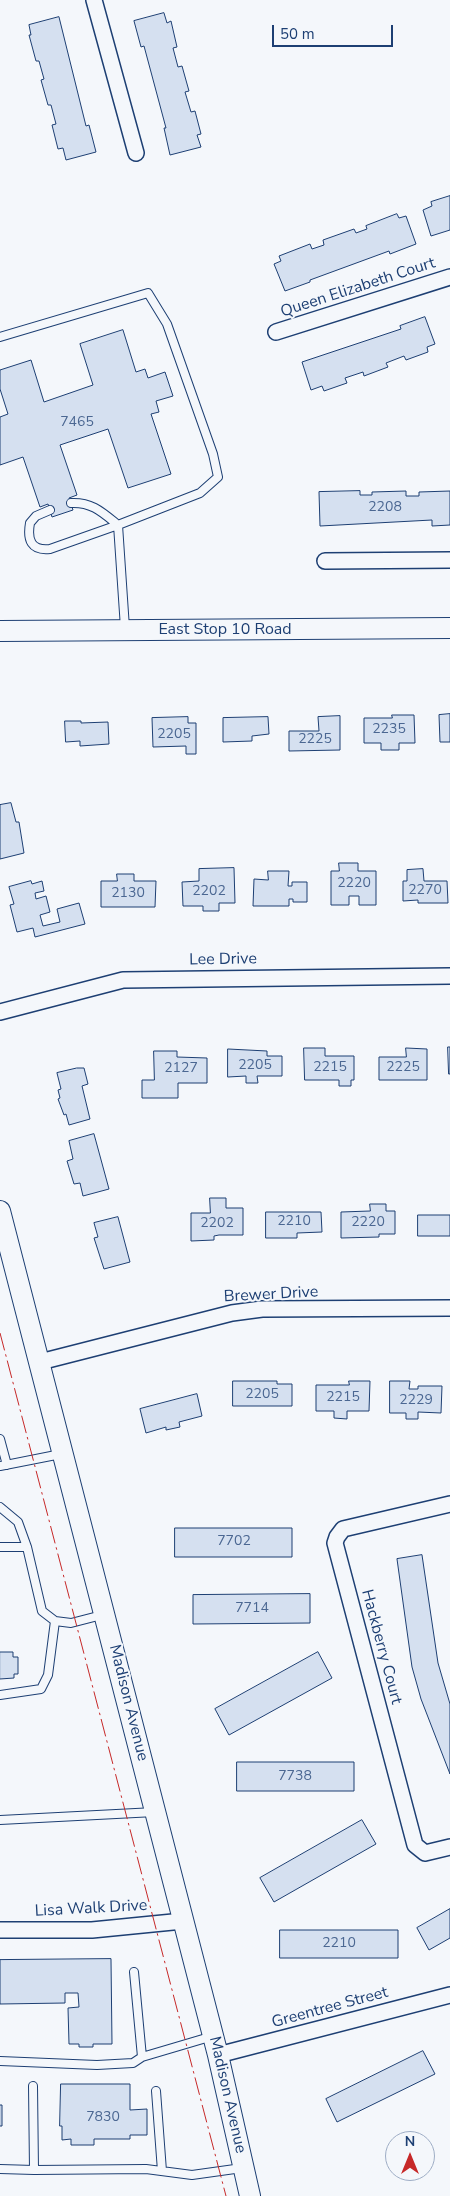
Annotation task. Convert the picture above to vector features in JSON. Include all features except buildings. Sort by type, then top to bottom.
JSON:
[{"type":"main road","name":"East Stop 10 Road","points":[[0,632],[450,628]]},
{"type":"main road","name":"Madison Avenue","points":[[0,1211],[213,2036],[250,2196]]},
{"type":"street","points":[[94,0],[136,153]]},
{"type":"street","name":"Queen Elizabeth Court","points":[[276,332],[450,277]]},
{"type":"street","points":[[325,561],[450,560]]},
{"type":"street","name":"Lee Drive","points":[[0,1012],[123,980],[450,976]]},
{"type":"street","name":"Brewer Drive","points":[[40,1362],[232,1312],[262,1309],[450,1308]]},
{"type":"street","name":"Hackberry Court","points":[[450,1504],[343,1529],[336,1537],[415,1845],[425,1853],[450,1847]]},
{"type":"street","name":"Lisa Walk Drive","points":[[0,1930],[92,1930],[183,1921]]},
{"type":"street","name":"Greentree Street","points":[[218,2056],[450,1995]]},
{"type":"lane","points":[[0,337],[148,293],[167,324],[213,454],[218,477],[200,494],[118,525],[50,549],[42,550],[33,545],[29,538],[30,523],[36,516],[50,510]]},
{"type":"lane","points":[[71,504],[83,503],[99,508],[118,525],[125,630]]},
{"type":"lane","points":[[0,1439],[4,1465],[63,1454]]},
{"type":"lane","points":[[0,1507],[18,1522],[27,1547],[42,1611],[55,1621],[71,1623],[105,1614]]},
{"type":"lane","points":[[0,1547],[27,1547]]},
{"type":"lane","points":[[0,1695],[41,1689],[48,1675],[55,1621]]},
{"type":"lane","points":[[0,1820],[155,1812]]},
{"type":"lane","points":[[134,1972],[142,2057]]},
{"type":"lane","points":[[0,2061],[97,2065],[132,2063],[142,2057],[213,2036]]},
{"type":"lane","points":[[32,2086],[34,2170]]},
{"type":"lane","points":[[156,2091],[162,2171]]},
{"type":"lane","points":[[0,2169],[146,2169],[192,2175],[244,2168]]},
{"type":"power","points":[[0,1333],[226,2196]]}]
